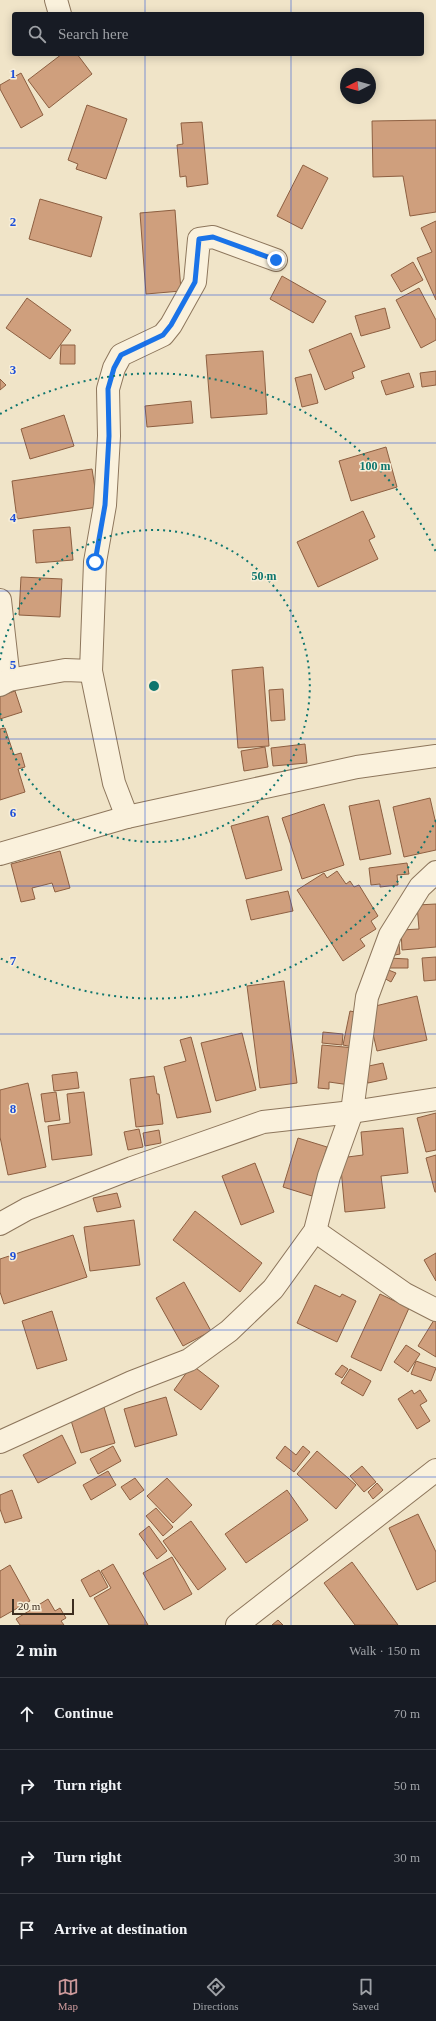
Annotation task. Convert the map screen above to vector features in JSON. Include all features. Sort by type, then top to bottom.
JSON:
[{"type":"street","points":[[56,0],[59,12]]},
{"type":"street","points":[[127,817],[114,783],[91,671],[95,562],[105,505],[109,436],[108,389],[114,368],[121,355],[163,335],[171,325],[195,282],[199,239],[213,237],[276,260]]},
{"type":"street","points":[[0,600],[5,683],[65,670],[91,671]]},
{"type":"street","points":[[0,854],[127,817],[356,767],[436,756]]},
{"type":"street","points":[[0,1442],[104,1394],[189,1360],[229,1331],[273,1289],[315,1231],[330,1176],[352,1112],[367,997],[390,935],[420,887],[436,872]]},
{"type":"street","points":[[0,1224],[27,1209],[132,1168],[263,1122],[352,1112],[436,1099]]},
{"type":"street","points":[[315,1231],[405,1294],[436,1310]]},
{"type":"street","points":[[237,1625],[436,1470]]},
{"type":"building","points":[[59,56],[78,56],[92,74],[49,108],[28,80]]},
{"type":"building","points":[[21,73],[43,115],[21,128],[0,89],[0,85]]},
{"type":"building","points":[[87,105],[127,119],[106,179],[76,169],[78,164],[68,160]]},
{"type":"building","points":[[436,120],[436,212],[410,216],[403,176],[373,177],[372,121]]},
{"type":"building","points":[[202,122],[208,184],[187,187],[186,176],[180,177],[177,145],[183,144],[181,123]]},
{"type":"building","points":[[303,165],[328,178],[302,229],[277,216]]},
{"type":"building","points":[[40,199],[102,217],[91,257],[29,239]]},
{"type":"building","points":[[175,210],[181,291],[146,294],[140,213]]},
{"type":"building","points":[[436,221],[436,300],[417,258],[432,252],[421,228]]},
{"type":"building","points":[[413,262],[423,280],[401,292],[391,275]]},
{"type":"building","points":[[282,276],[326,301],[313,323],[270,299]]},
{"type":"building","points":[[419,288],[436,320],[436,340],[421,348],[396,300]]},
{"type":"building","points":[[27,298],[71,330],[50,359],[6,328]]},
{"type":"building","points":[[385,308],[390,328],[361,336],[355,316]]},
{"type":"building","points":[[351,333],[365,367],[352,372],[354,378],[325,390],[309,350]]},
{"type":"building","points":[[61,345],[75,345],[75,364],[60,364]]},
{"type":"building","points":[[263,351],[267,414],[211,418],[206,355]]},
{"type":"building","points":[[436,371],[436,385],[422,387],[420,373]]},
{"type":"building","points":[[409,373],[414,387],[386,395],[381,381]]},
{"type":"building","points":[[311,374],[318,403],[302,407],[295,378]]},
{"type":"building","points":[[0,379],[6,385],[0,390]]},
{"type":"building","points":[[191,401],[193,423],[147,427],[145,406]]},
{"type":"building","points":[[64,415],[74,446],[30,459],[21,429]]},
{"type":"building","points":[[386,447],[397,487],[351,501],[339,461]]},
{"type":"building","points":[[92,469],[98,507],[17,519],[12,481]]},
{"type":"building","points":[[363,511],[375,537],[369,540],[378,559],[318,587],[297,542]]},
{"type":"building","points":[[70,527],[73,560],[36,563],[33,530]]},
{"type":"building","points":[[21,577],[62,579],[60,617],[19,615]]},
{"type":"building","points":[[263,667],[269,746],[238,748],[232,670]]},
{"type":"building","points":[[283,689],[285,720],[271,721],[269,690]]},
{"type":"building","points":[[15,691],[22,712],[0,719],[0,696]]},
{"type":"building","points":[[5,728],[14,755],[21,753],[25,767],[18,769],[25,792],[0,800],[0,729]]},
{"type":"building","points":[[305,744],[307,763],[273,766],[271,748]]},
{"type":"building","points":[[265,747],[268,767],[244,771],[241,751]]},
{"type":"building","points":[[430,798],[436,824],[436,850],[404,857],[393,807]]},
{"type":"building","points":[[379,800],[391,854],[360,860],[349,806]]},
{"type":"building","points":[[324,804],[344,865],[302,879],[282,818]]},
{"type":"building","points":[[268,816],[282,870],[246,879],[231,826]]},
{"type":"building","points":[[60,851],[70,888],[55,892],[52,883],[32,888],[35,899],[21,902],[11,864]]},
{"type":"building","points":[[407,863],[409,874],[397,875],[398,885],[380,887],[380,884],[371,885],[369,868]]},
{"type":"building","points":[[337,871],[346,884],[350,881],[354,887],[359,885],[378,916],[371,921],[376,929],[360,939],[365,946],[343,961],[297,890],[324,873],[327,878]]},
{"type":"building","points":[[288,891],[293,911],[251,920],[246,900]]},
{"type":"building","points":[[436,904],[436,947],[402,950],[401,930],[419,929],[417,905]]},
{"type":"building","points":[[399,944],[400,954],[390,956],[388,945]]},
{"type":"building","points":[[436,957],[436,980],[424,981],[422,958]]},
{"type":"building","points":[[388,958],[408,959],[408,968],[388,968]]},
{"type":"building","points":[[386,969],[396,973],[391,982],[382,977]]},
{"type":"building","points":[[284,981],[297,1083],[260,1088],[247,986]]},
{"type":"building","points":[[417,996],[427,1040],[377,1051],[367,1008]]},
{"type":"building","points":[[350,1011],[364,1014],[358,1048],[343,1045]]},
{"type":"building","points":[[323,1032],[343,1034],[342,1045],[322,1043]]},
{"type":"building","points":[[242,1033],[256,1090],[216,1101],[201,1043]]},
{"type":"building","points":[[191,1037],[211,1112],[177,1118],[164,1067],[186,1061],[180,1040]]},
{"type":"building","points":[[322,1045],[355,1048],[350,1085],[329,1082],[329,1089],[318,1088]]},
{"type":"building","points":[[383,1063],[387,1079],[368,1083],[364,1067]]},
{"type":"building","points":[[77,1072],[79,1088],[54,1091],[52,1075]]},
{"type":"building","points":[[154,1076],[157,1094],[159,1094],[163,1124],[136,1127],[130,1079]]},
{"type":"building","points":[[28,1083],[46,1167],[8,1175],[0,1137],[0,1090]]},
{"type":"building","points":[[56,1092],[60,1120],[45,1122],[41,1094]]},
{"type":"building","points":[[84,1092],[92,1155],[52,1160],[48,1126],[70,1123],[67,1094]]},
{"type":"building","points":[[436,1113],[436,1150],[426,1152],[417,1118]]},
{"type":"building","points":[[403,1128],[408,1173],[381,1176],[385,1208],[345,1212],[340,1158],[363,1155],[361,1132]]},
{"type":"building","points":[[139,1129],[143,1147],[128,1150],[124,1132]]},
{"type":"building","points":[[159,1130],[161,1143],[145,1146],[143,1133]]},
{"type":"building","points":[[298,1138],[327,1147],[312,1196],[283,1187]]},
{"type":"building","points":[[436,1155],[436,1192],[435,1192],[426,1158]]},
{"type":"building","points":[[255,1163],[274,1212],[241,1225],[222,1176]]},
{"type":"building","points":[[117,1193],[121,1207],[97,1212],[93,1198]]},
{"type":"building","points":[[195,1211],[262,1263],[240,1292],[173,1240]]},
{"type":"building","points":[[134,1220],[140,1265],[90,1271],[84,1227]]},
{"type":"building","points":[[73,1235],[87,1277],[4,1304],[0,1292],[0,1259]]},
{"type":"building","points":[[436,1253],[436,1281],[424,1260]]},
{"type":"building","points":[[184,1282],[211,1331],[183,1346],[156,1298]]},
{"type":"building","points":[[315,1285],[340,1297],[342,1294],[356,1301],[337,1342],[297,1323]]},
{"type":"building","points":[[380,1294],[409,1308],[381,1371],[351,1357]]},
{"type":"building","points":[[52,1311],[67,1360],[37,1369],[22,1321]]},
{"type":"building","points":[[434,1320],[436,1321],[436,1357],[418,1346]]},
{"type":"building","points":[[406,1345],[420,1354],[408,1372],[394,1362]]},
{"type":"building","points":[[416,1361],[436,1368],[431,1381],[411,1374]]},
{"type":"building","points":[[192,1365],[219,1386],[201,1410],[174,1390]]},
{"type":"building","points":[[342,1365],[348,1369],[342,1378],[335,1374]]},
{"type":"building","points":[[350,1369],[371,1381],[363,1396],[341,1383]]},
{"type":"building","points":[[412,1390],[414,1394],[420,1390],[427,1401],[420,1405],[430,1421],[417,1429],[398,1399]]},
{"type":"building","points":[[166,1397],[177,1435],[135,1447],[124,1409]]},
{"type":"building","points":[[103,1404],[115,1443],[81,1453],[69,1414]]},
{"type":"building","points":[[62,1435],[76,1463],[38,1483],[23,1455]]},
{"type":"building","points":[[113,1446],[121,1461],[98,1474],[90,1459]]},
{"type":"building","points":[[285,1446],[296,1455],[303,1446],[310,1452],[294,1472],[276,1458]]},
{"type":"building","points":[[317,1451],[356,1485],[336,1509],[297,1474]]},
{"type":"building","points":[[362,1466],[376,1482],[364,1492],[350,1476]]},
{"type":"building","points":[[108,1471],[116,1485],[91,1500],[83,1485]]},
{"type":"building","points":[[135,1478],[144,1490],[130,1500],[121,1487]]},
{"type":"building","points":[[167,1478],[192,1505],[173,1523],[147,1496]]},
{"type":"building","points":[[377,1483],[383,1490],[373,1499],[368,1492]]},
{"type":"building","points":[[12,1490],[22,1518],[5,1523],[0,1509],[0,1495]]},
{"type":"building","points":[[287,1490],[308,1520],[246,1563],[225,1534]]},
{"type":"building","points":[[156,1508],[173,1527],[163,1536],[146,1516]]},
{"type":"building","points":[[418,1514],[436,1552],[436,1581],[417,1590],[389,1528]]},
{"type":"building","points":[[191,1521],[226,1569],[198,1590],[163,1541]]},
{"type":"building","points":[[149,1526],[167,1551],[157,1559],[139,1534]]},
{"type":"building","points":[[172,1557],[192,1594],[164,1610],[143,1573]]},
{"type":"building","points":[[352,1562],[398,1625],[355,1625],[324,1583]]},
{"type":"building","points":[[113,1564],[148,1625],[109,1625],[94,1598],[111,1588],[101,1571]]},
{"type":"building","points":[[10,1565],[30,1601],[0,1618],[0,1571]]},
{"type":"building","points":[[99,1570],[108,1587],[90,1597],[81,1580]]},
{"type":"building","points":[[48,1599],[55,1611],[60,1608],[66,1618],[61,1621],[64,1625],[20,1625],[16,1619]]},
{"type":"building","points":[[278,1620],[283,1625],[272,1625]]},
{"type":"route","points":[[95,562],[105,505],[109,436],[108,389],[114,368],[121,355],[163,335],[171,325],[195,282],[199,239],[213,237],[276,260]]}]
